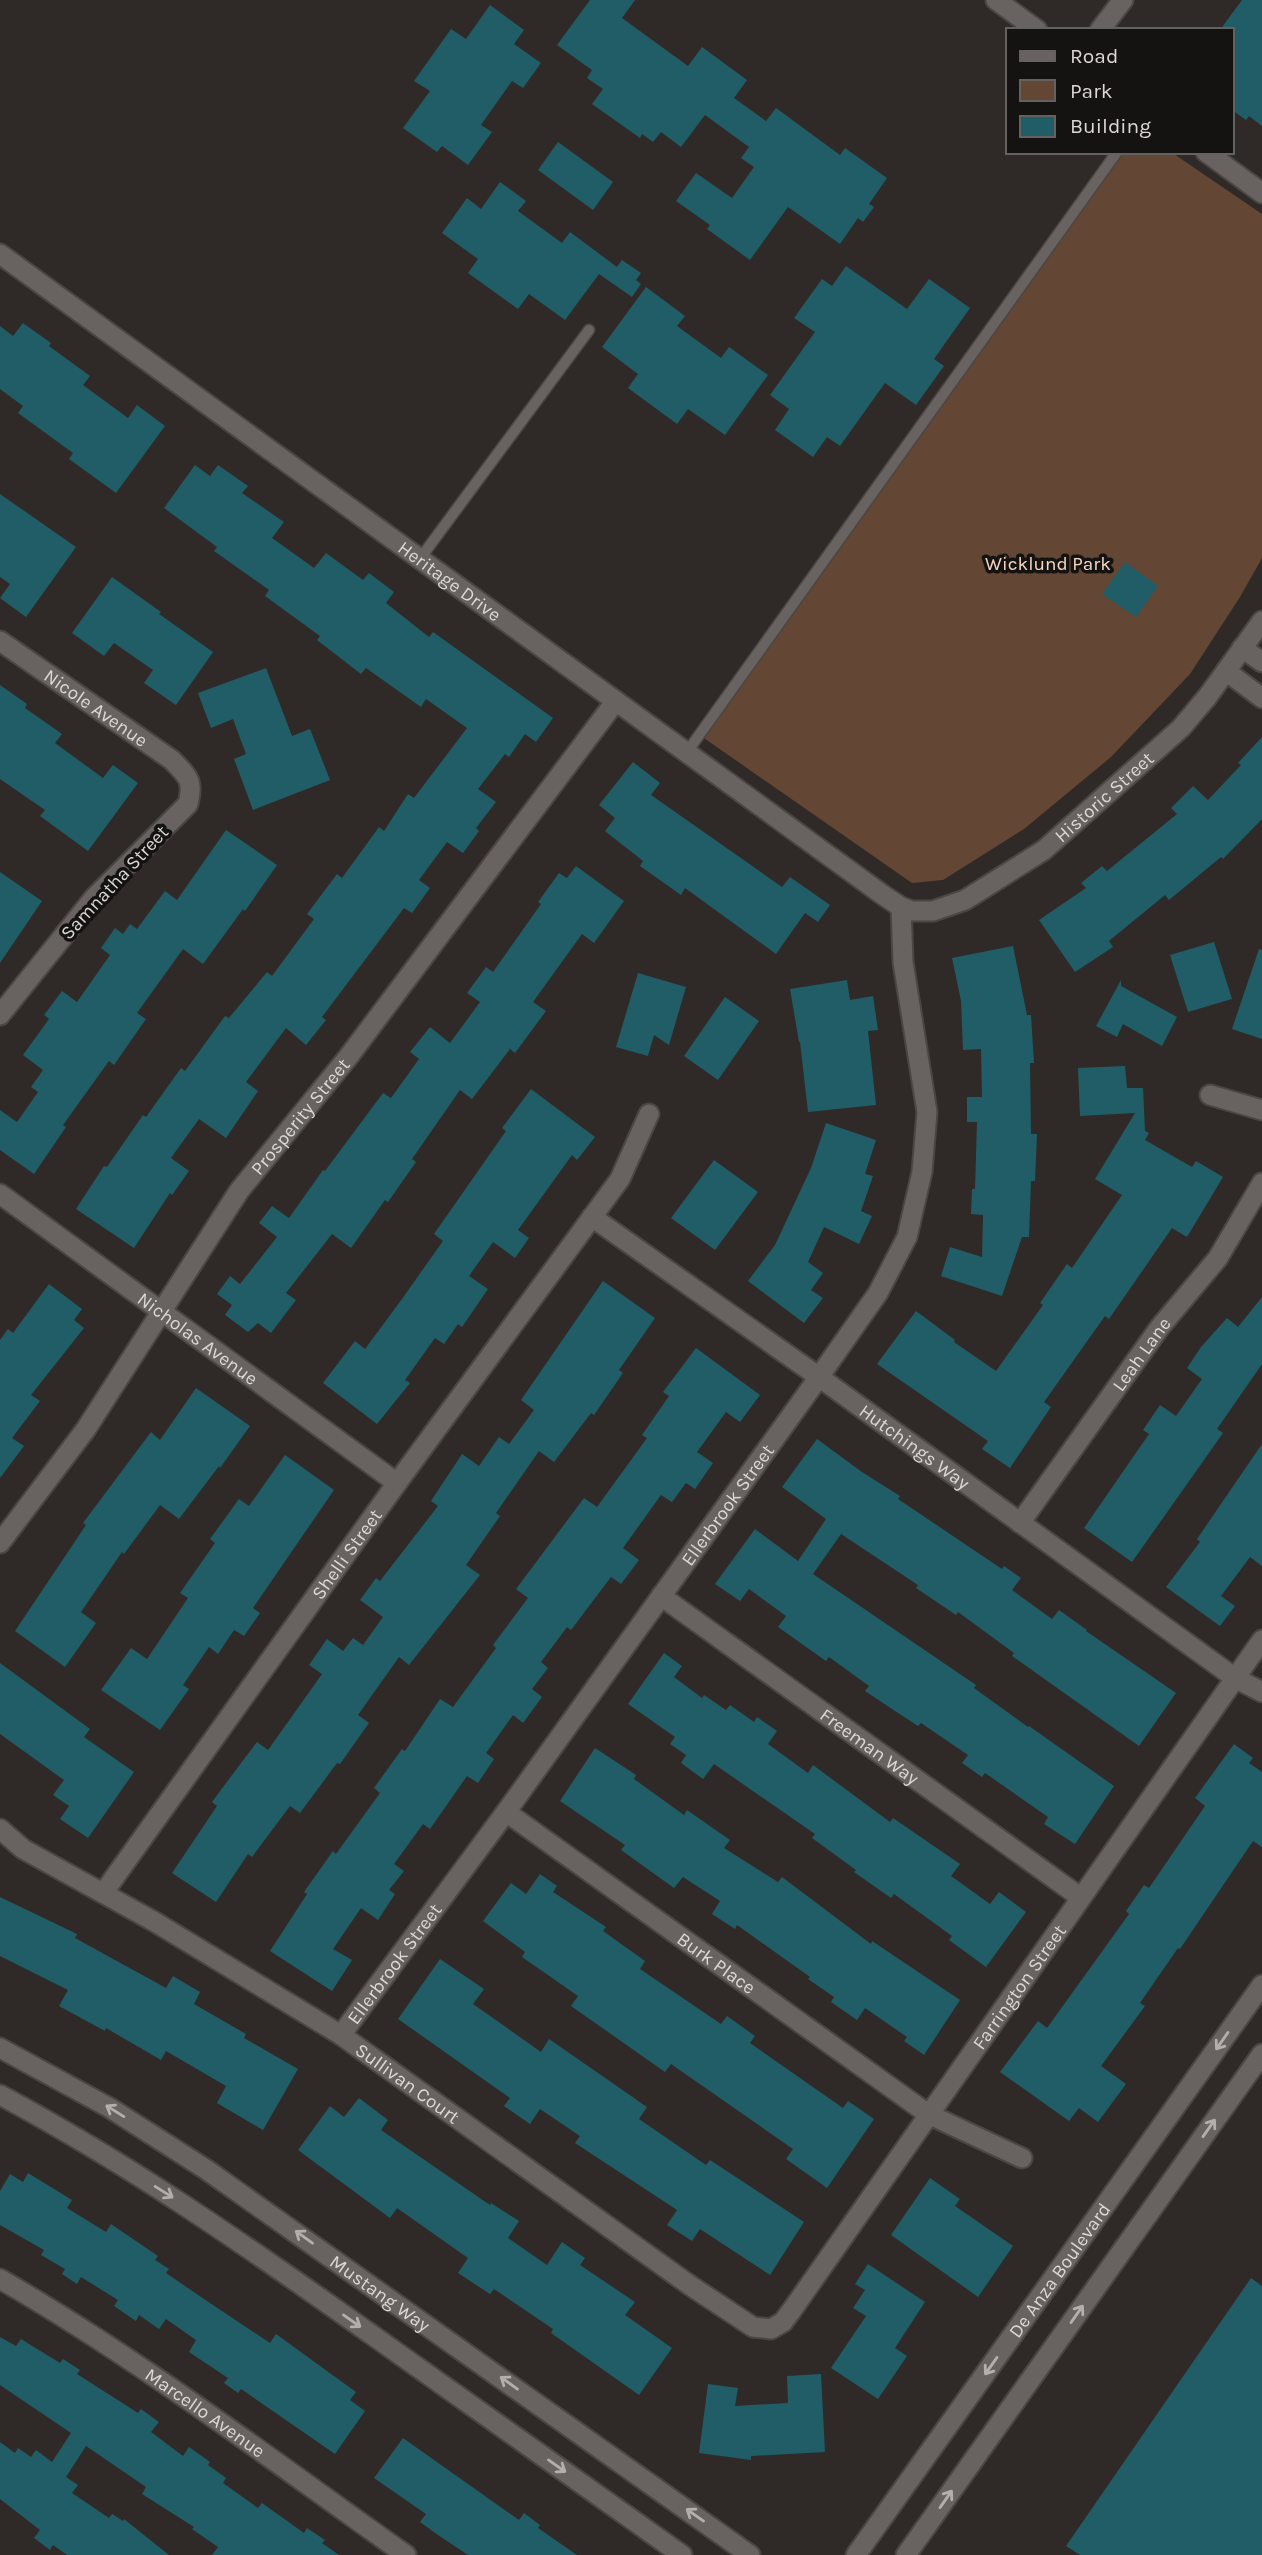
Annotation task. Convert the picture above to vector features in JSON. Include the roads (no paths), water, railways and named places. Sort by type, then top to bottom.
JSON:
[{"type":"street","points":[[996,0],[1034,28]]},
{"type":"street","points":[[1102,28],[1123,0]]},
{"type":"street","points":[[1209,154],[1262,193]]},
{"type":"street","name":"Heritage Drive","points":[[0,254],[901,907]]},
{"type":"street","name":"Historic Street","points":[[901,907],[912,911],[933,911],[965,900],[1044,850],[1181,728],[1262,621]]},
{"type":"street","name":"Nicole Avenue","points":[[0,641],[172,760],[189,779]]},
{"type":"street","points":[[1242,648],[1262,662]]},
{"type":"street","points":[[1226,671],[1262,698]]},
{"type":"street","name":"Prosperity Street","points":[[0,1543],[86,1429],[239,1191],[349,1056],[615,702]]},
{"type":"street","name":"Samnatha Street","points":[[2,1007],[93,898],[188,804],[192,790],[189,779]]},
{"type":"street","name":"Ellerbrook Street","points":[[341,2035],[506,1812],[819,1377],[878,1293],[907,1237],[922,1172],[927,1112],[903,962],[901,907]]},
{"type":"street","points":[[1210,1095],[1262,1110]]},
{"type":"street","name":"Shelli Street","points":[[104,1892],[397,1483],[620,1179],[649,1114]]},
{"type":"street","name":"Leah Lane","points":[[1020,1523],[1160,1327],[1218,1258],[1262,1183]]},
{"type":"street","name":"Nicholas Avenue","points":[[0,1194],[397,1483]]},
{"type":"street","name":"Hutchings Way","points":[[592,1217],[819,1377],[1235,1678],[1262,1692]]},
{"type":"street","name":"Freeman Way","points":[[661,1596],[1080,1897]]},
{"type":"street","name":"Farrington Street","points":[[771,2329],[783,2322],[792,2310],[1262,1640]]},
{"type":"street","name":"Burk Place","points":[[506,1812],[928,2114],[1021,2158]]},
{"type":"street","name":"Sullivan Court","points":[[0,1829],[23,1849],[104,1892],[341,2035],[691,2287],[753,2327],[771,2329]]},
{"type":"street","name":"De Anza Boulevard","points":[[856,2555],[1262,1985]]},
{"type":"street","name":"Mustang Way","points":[[0,2048],[110,2108],[218,2177],[750,2555]]},
{"type":"street","name":"De Anza Boulevard","points":[[906,2555],[1262,2054]]},
{"type":"street","name":"Mustang Way","points":[[0,2095],[55,2124],[286,2274],[682,2555]]},
{"type":"street","name":"Marcello Avenue","points":[[0,2279],[55,2311],[198,2407],[406,2555]]},
{"type":"lane","points":[[687,752],[1116,154]]},
{"type":"lane","points":[[419,560],[589,330]]},
{"type":"park label","name":"Wicklund Park","points":[[1048,563]]}]
